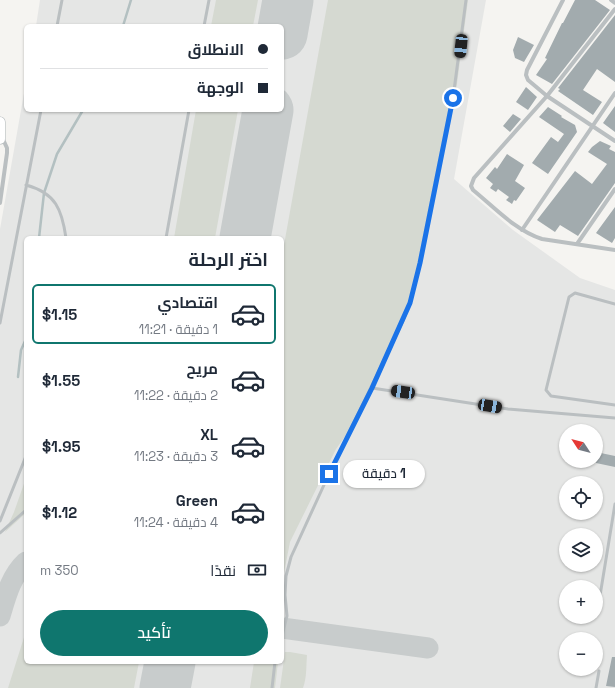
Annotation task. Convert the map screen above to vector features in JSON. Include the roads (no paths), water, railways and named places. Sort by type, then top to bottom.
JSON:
[{"type":"street","points":[[563,0],[527,70],[526,76],[528,80],[547,96],[615,141]]},
{"type":"street","points":[[611,0],[615,2]]},
{"type":"street","points":[[615,10],[547,96],[471,183],[473,190],[522,230],[542,239],[615,250]]},
{"type":"street","points":[[522,230],[615,93]]},
{"type":"street","points":[[0,122],[1,137],[7,153],[0,203]]},
{"type":"street","points":[[577,244],[615,189]]},
{"type":"lane","points":[[57,24],[62,0]]},
{"type":"lane","points":[[204,24],[209,0]]},
{"type":"lane","points":[[284,628],[287,616],[285,596],[286,576],[291,557],[329,474],[372,388],[406,315],[420,263],[456,86],[466,0]]},
{"type":"lane","points":[[0,324],[41,112]]},
{"type":"lane","points":[[166,236],[189,112]]},
{"type":"lane","points":[[26,185],[42,191],[55,202],[63,218],[66,236]]},
{"type":"lane","points":[[615,304],[575,293],[569,297],[546,390],[551,396],[615,405]]},
{"type":"lane","points":[[372,388],[508,409],[615,418]]},
{"type":"lane","points":[[0,521],[24,461]]},
{"type":"lane","points":[[603,580],[615,504]]},
{"type":"lane","points":[[0,533],[24,512]]},
{"type":"lane","points":[[272,688],[275,664]]},
{"type":"lane","points":[[596,688],[598,676]]},
{"type":"waterway","points":[[124,24],[131,0]]},
{"type":"waterway","points":[[39,236],[44,193],[57,154],[82,112]]},
{"type":"waterway","points":[[18,377],[21,350],[24,343]]}]
